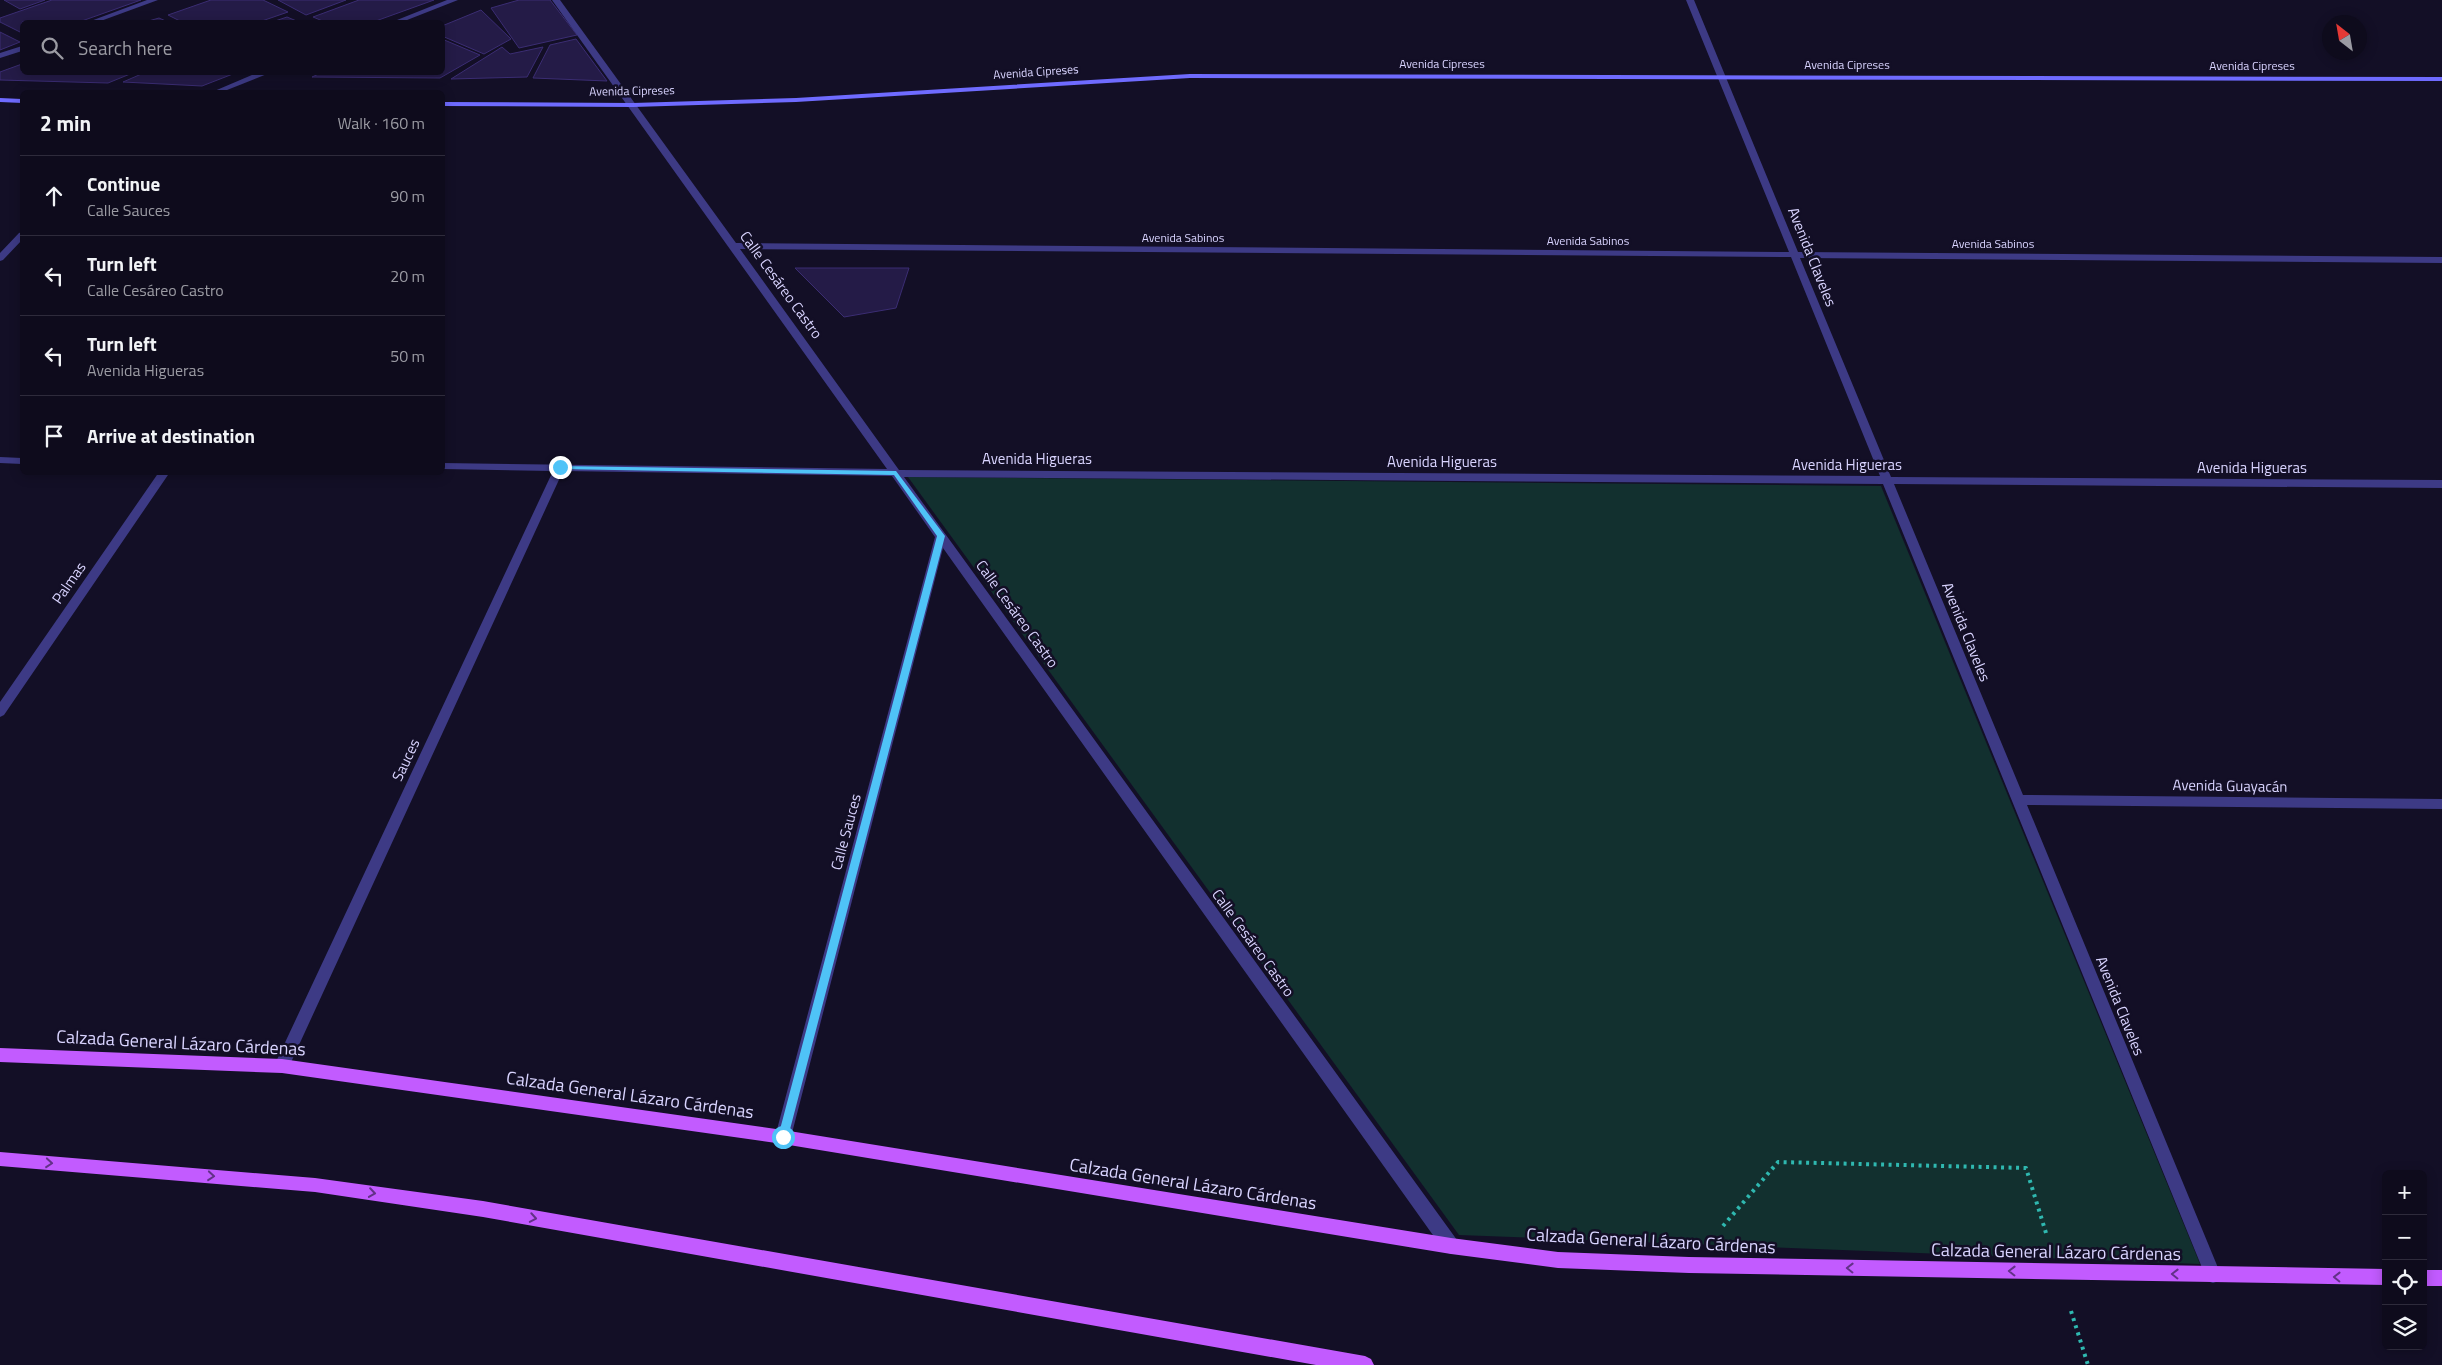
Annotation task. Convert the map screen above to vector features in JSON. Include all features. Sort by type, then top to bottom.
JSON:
[{"type":"main road","name":"Calzada General Lázaro Cárdenas","points":[[0,1055],[282,1066],[783,1137],[1451,1246],[1558,1260],[1689,1265],[2382,1277]]},
{"type":"main road","points":[[0,1159],[315,1185],[473,1208],[1365,1365]]},
{"type":"main road","points":[[2427,1278],[2442,1278]]},
{"type":"street","points":[[98,20],[154,0]]},
{"type":"street","points":[[401,20],[454,0]]},
{"type":"street","name":"Calle Cesáreo Castro","points":[[556,0],[1451,1246]]},
{"type":"street","name":"Avenida Claveles","points":[[1690,0],[2213,1275]]},
{"type":"street","points":[[0,56],[20,49]]},
{"type":"street","points":[[221,90],[260,75]]},
{"type":"street","name":"Avenida Cipreses","points":[[445,104],[633,105],[796,100],[1190,76],[2442,79]]},
{"type":"street","points":[[0,100],[20,101]]},
{"type":"street","points":[[0,258],[20,237]]},
{"type":"street","name":"Avenida Sabinos","points":[[733,246],[2442,260]]},
{"type":"street","points":[[0,460],[20,461]]},
{"type":"street","name":"Avenida Higueras","points":[[445,466],[896,473],[2442,484]]},
{"type":"street","name":"Sauces","points":[[282,1066],[560,467]]},
{"type":"street","name":"Palmas","points":[[0,712],[163,475]]},
{"type":"street","name":"Calle Sauces","points":[[783,1137],[941,536]]},
{"type":"street","name":"Avenida Guayacán","points":[[2017,800],[2442,804]]},
{"type":"path","points":[[1689,1265],[1778,1162],[2026,1168]]},
{"type":"green space","points":[[908,477],[1881,486],[2200,1264],[1459,1235]]},
{"type":"building","points":[[4,0],[45,0],[20,9]]},
{"type":"building","points":[[52,0],[141,0],[85,20],[20,20],[20,32],[0,22],[0,18]]},
{"type":"building","points":[[211,0],[263,0],[288,12],[265,20],[178,20],[168,15]]},
{"type":"building","points":[[278,0],[346,0],[306,15]]},
{"type":"building","points":[[359,0],[434,0],[379,20],[320,20],[313,17]]},
{"type":"building","points":[[519,0],[550,0],[577,35],[519,48],[491,8]]},
{"type":"building","points":[[481,10],[511,39],[484,54],[445,37],[445,25]]},
{"type":"building","points":[[287,17],[294,20],[278,20]]},
{"type":"building","points":[[0,32],[20,42],[0,50]]},
{"type":"building","points":[[576,39],[607,81],[533,78],[550,45]]},
{"type":"building","points":[[445,40],[480,55],[440,78],[312,77],[316,75],[445,75]]},
{"type":"building","points":[[502,47],[510,54],[543,47],[527,77],[451,79]]},
{"type":"building","points":[[20,65],[20,75],[128,75],[108,83],[0,80],[0,72]]},
{"type":"building","points":[[139,75],[230,75],[202,86],[123,82]]},
{"type":"building","points":[[795,268],[909,268],[896,308],[844,317]]},
{"type":"route","points":[[560,467],[896,473],[941,536],[783,1137]]}]
